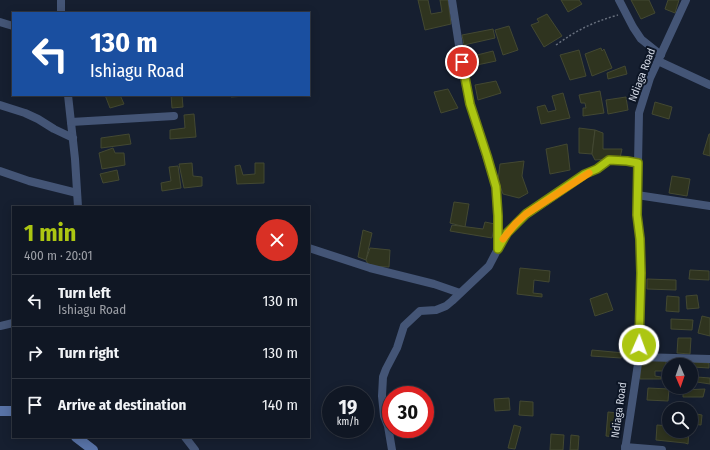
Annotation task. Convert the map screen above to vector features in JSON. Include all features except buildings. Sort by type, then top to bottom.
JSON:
[{"type":"main road","points":[[0,411],[12,411]]},
{"type":"main road","points":[[77,438],[93,450]]},
{"type":"street","points":[[60,0],[61,12]]},
{"type":"street","points":[[452,0],[470,104],[496,187],[498,249]]},
{"type":"street","points":[[619,0],[641,39],[660,58],[710,84]]},
{"type":"street","name":"Ndiaga Road","points":[[625,448],[639,357],[641,273],[637,195],[639,113],[650,78],[686,0]]},
{"type":"street","points":[[0,22],[12,26]]},
{"type":"street","points":[[68,96],[78,206]]},
{"type":"street","points":[[0,105],[25,113],[38,119],[54,130],[73,138]]},
{"type":"street","points":[[71,122],[174,116]]},
{"type":"street","points":[[392,450],[388,426],[384,416],[382,384],[384,373],[397,348],[404,326],[420,311],[436,310],[446,306],[489,266],[507,233],[526,214],[585,174],[597,169],[609,160],[638,163]]},
{"type":"street","points":[[0,172],[77,193]]},
{"type":"street","points":[[637,195],[710,206]]},
{"type":"street","points":[[310,248],[370,268],[434,284],[460,293]]},
{"type":"street","points":[[0,326],[12,323]]},
{"type":"street","points":[[639,357],[710,360]]},
{"type":"street","points":[[186,438],[195,450]]},
{"type":"street","points":[[625,448],[662,450]]},
{"type":"path","points":[[556,45],[575,31],[600,20],[626,13]]},
{"type":"slow traffic","points":[[503,239],[516,223],[526,214],[585,174],[589,173]]},
{"type":"route","points":[[462,62],[470,104],[496,187],[498,249],[507,233],[526,214],[585,174],[597,169],[609,160],[638,163],[637,215],[640,239],[641,273],[639,345]]}]
